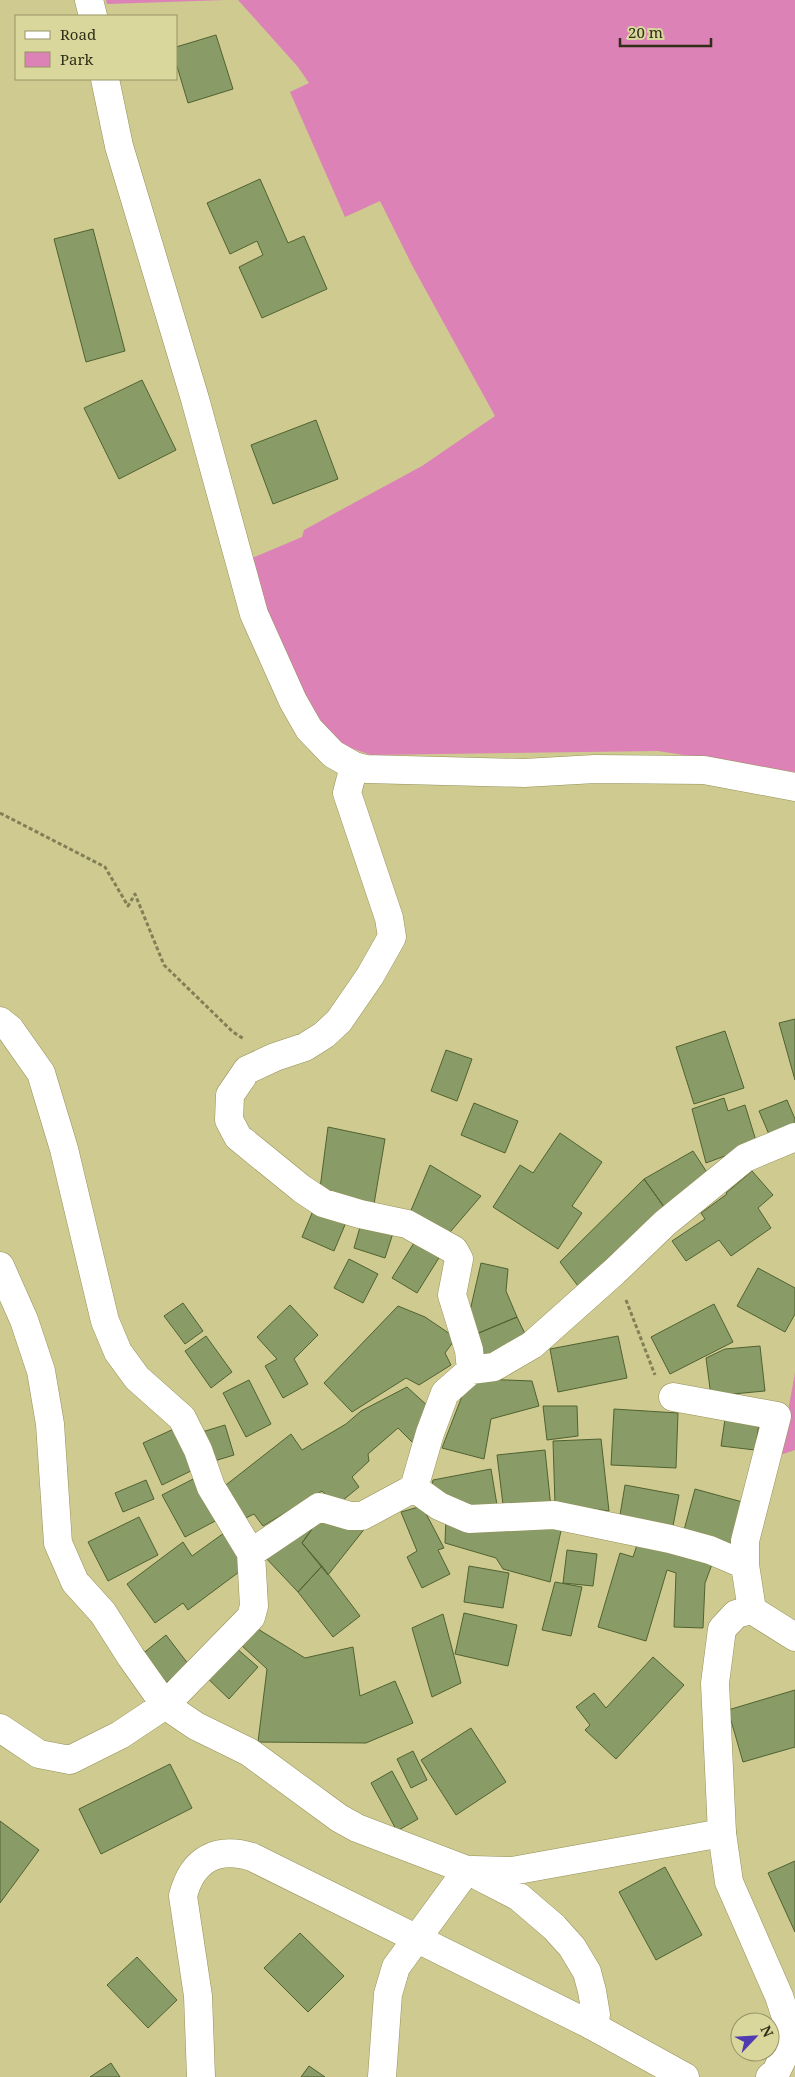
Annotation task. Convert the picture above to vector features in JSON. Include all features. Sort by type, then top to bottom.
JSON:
[{"type":"street","points":[[89,0],[92,15]]},
{"type":"street","points":[[105,80],[119,146],[195,399],[254,614],[293,701],[309,729],[333,754],[354,766],[366,768],[524,773],[595,769],[704,770],[795,787]]},
{"type":"street","points":[[354,766],[347,792],[389,918],[392,937],[370,976],[339,1021],[324,1035],[305,1047],[275,1057],[247,1070],[230,1095],[228,1120],[238,1137],[302,1189],[323,1203],[360,1214],[407,1224],[454,1250],[459,1259],[452,1295],[469,1350],[471,1370]]},
{"type":"street","points":[[0,1021],[10,1029],[41,1073],[64,1149],[105,1321],[118,1352],[138,1378],[182,1418],[198,1450],[211,1487],[234,1528],[251,1553],[254,1606],[251,1617],[165,1705],[120,1735],[70,1760],[39,1754],[0,1728]]},
{"type":"street","points":[[251,1553],[319,1507],[350,1516],[362,1516],[414,1488],[430,1433],[445,1393],[471,1370],[494,1367],[532,1345],[614,1272],[665,1223],[745,1158],[795,1137]]},
{"type":"street","points":[[0,1266],[24,1320],[41,1371],[50,1424],[58,1543],[75,1582],[103,1613],[130,1657],[165,1705],[196,1726],[249,1752],[339,1818],[358,1828],[467,1870],[519,1897],[554,1927],[572,1947],[587,1972],[596,2015],[591,2026]]},
{"type":"street","points":[[673,1397],[777,1416],[745,1541],[745,1564],[752,1610]]},
{"type":"street","points":[[414,1488],[439,1506],[469,1519],[554,1515],[592,1525],[670,1539],[710,1550],[745,1564]]},
{"type":"street","points":[[770,2077],[776,2072],[787,2049],[789,2026],[779,1996],[729,1882],[722,1833],[715,1683],[722,1629],[736,1614],[752,1610],[795,1638]]},
{"type":"street","points":[[467,1870],[512,1871],[722,1833]]},
{"type":"street","points":[[201,2077],[198,1996],[183,1896],[186,1881],[195,1868],[207,1858],[222,1853],[237,1852],[252,1857],[417,1938],[591,2026],[685,2077]]},
{"type":"street","points":[[382,2077],[388,1994],[396,1967],[467,1870]]},
{"type":"path","points":[[0,813],[105,867],[128,906],[135,894],[164,965],[233,1032],[275,1057]]},
{"type":"path","points":[[614,1272],[654,1373],[673,1397]]},
{"type":"green space","points":[[106,0],[225,0],[107,4]]},
{"type":"green space","points":[[238,0],[795,0],[795,772],[658,751],[371,755],[339,744],[311,708],[276,635],[245,561],[302,537],[304,530],[422,466],[495,416],[413,267],[380,201],[345,217],[290,92],[309,83],[298,67]]},
{"type":"green space","points":[[795,1373],[795,1450],[780,1455]]},
{"type":"building","points":[[216,35],[233,89],[188,103],[178,70],[178,46]]},
{"type":"building","points":[[260,179],[288,243],[304,236],[327,289],[262,318],[239,267],[263,255],[257,241],[230,254],[207,203]]},
{"type":"building","points":[[93,229],[125,351],[86,362],[54,239]]},
{"type":"building","points":[[142,380],[176,450],[119,479],[84,408]]},
{"type":"building","points":[[316,420],[338,479],[273,504],[251,445]]},
{"type":"building","points":[[795,1019],[795,1080],[779,1023]]},
{"type":"building","points":[[725,1031],[744,1088],[694,1104],[676,1047]]},
{"type":"building","points":[[446,1050],[472,1059],[457,1101],[431,1091]]},
{"type":"building","points":[[724,1098],[728,1111],[745,1105],[757,1144],[706,1163],[692,1109]]},
{"type":"building","points":[[787,1100],[795,1119],[795,1129],[771,1139],[759,1111]]},
{"type":"building","points":[[474,1103],[518,1121],[505,1153],[461,1135]]},
{"type":"building","points":[[328,1127],[385,1139],[373,1210],[319,1196]]},
{"type":"building","points":[[560,1133],[602,1162],[572,1206],[582,1213],[558,1249],[493,1207],[520,1165],[533,1173]]},
{"type":"building","points":[[693,1151],[710,1177],[667,1211],[644,1179]]},
{"type":"building","points":[[430,1165],[481,1196],[445,1238],[409,1215]]},
{"type":"building","points":[[752,1171],[773,1195],[758,1208],[771,1228],[731,1256],[719,1240],[686,1261],[672,1241],[705,1219],[701,1213],[727,1194]]},
{"type":"building","points":[[644,1179],[667,1211],[581,1290],[560,1262]]},
{"type":"building","points":[[315,1206],[347,1220],[334,1251],[302,1237]]},
{"type":"building","points":[[362,1220],[394,1230],[385,1258],[354,1248]]},
{"type":"building","points":[[417,1238],[442,1253],[417,1293],[392,1278]]},
{"type":"building","points":[[349,1259],[378,1274],[363,1303],[334,1288]]},
{"type":"building","points":[[481,1263],[508,1269],[506,1291],[517,1317],[474,1335],[467,1324]]},
{"type":"building","points":[[758,1268],[795,1288],[795,1314],[785,1332],[737,1306]]},
{"type":"building","points":[[183,1303],[203,1331],[185,1344],[164,1316]]},
{"type":"building","points":[[714,1304],[733,1342],[670,1374],[651,1337]]},
{"type":"building","points":[[290,1305],[318,1335],[294,1359],[308,1384],[283,1398],[265,1366],[277,1359],[257,1337]]},
{"type":"building","points":[[398,1306],[425,1317],[456,1338],[445,1353],[451,1365],[419,1385],[406,1378],[352,1412],[324,1383]]},
{"type":"building","points":[[517,1317],[527,1338],[486,1361],[474,1335]]},
{"type":"building","points":[[206,1336],[232,1372],[211,1388],[185,1351]]},
{"type":"building","points":[[618,1336],[627,1378],[558,1392],[550,1349]]},
{"type":"building","points":[[760,1346],[765,1391],[711,1396],[706,1358],[725,1349]]},
{"type":"building","points":[[481,1379],[532,1381],[539,1406],[491,1419],[484,1459],[442,1448],[464,1391]]},
{"type":"building","points":[[249,1380],[271,1424],[246,1437],[223,1393]]},
{"type":"building","points":[[407,1387],[430,1408],[418,1448],[398,1428],[368,1454],[369,1461],[352,1477],[359,1487],[337,1505],[322,1491],[263,1526],[254,1514],[235,1523],[217,1492],[291,1434],[302,1450],[346,1424],[361,1411]]},
{"type":"building","points":[[543,1406],[577,1406],[578,1436],[547,1440]]},
{"type":"building","points":[[614,1409],[678,1413],[676,1468],[611,1465]]},
{"type":"building","points":[[725,1419],[759,1424],[755,1450],[721,1446]]},
{"type":"building","points":[[225,1425],[234,1455],[211,1462],[202,1432]]},
{"type":"building","points":[[176,1428],[195,1469],[162,1485],[143,1443]]},
{"type":"building","points":[[601,1439],[609,1511],[555,1504],[553,1441]]},
{"type":"building","points":[[545,1450],[551,1508],[504,1513],[497,1455]]},
{"type":"building","points":[[491,1469],[498,1511],[461,1512],[430,1494],[433,1480]]},
{"type":"building","points":[[197,1477],[219,1519],[185,1537],[162,1495]]},
{"type":"building","points":[[146,1480],[154,1499],[123,1512],[115,1493]]},
{"type":"building","points":[[625,1485],[679,1495],[672,1531],[619,1521]]},
{"type":"building","points":[[695,1489],[746,1503],[734,1548],[683,1534]]},
{"type":"building","points":[[422,1506],[444,1548],[438,1550],[450,1574],[422,1588],[407,1557],[417,1551],[401,1512]]},
{"type":"building","points":[[139,1517],[158,1555],[108,1581],[88,1542]]},
{"type":"building","points":[[446,1517],[562,1526],[550,1582],[503,1569],[496,1558],[445,1543]]},
{"type":"building","points":[[319,1519],[366,1527],[328,1575],[302,1543]]},
{"type":"building","points":[[319,1519],[302,1543],[322,1566],[298,1592],[264,1556]]},
{"type":"building","points":[[224,1533],[247,1566],[188,1610],[183,1603],[155,1623],[127,1584],[183,1542],[192,1556]]},
{"type":"building","points":[[638,1542],[714,1559],[705,1583],[703,1628],[674,1627],[676,1573],[667,1570],[646,1641],[598,1627],[620,1553],[633,1557]]},
{"type":"building","points":[[567,1550],[597,1554],[593,1586],[563,1583]]},
{"type":"building","points":[[322,1566],[360,1616],[333,1637],[298,1592]]},
{"type":"building","points":[[469,1566],[509,1573],[503,1608],[464,1602]]},
{"type":"building","points":[[555,1582],[582,1587],[571,1636],[542,1630]]},
{"type":"building","points":[[464,1613],[517,1625],[508,1666],[455,1654]]},
{"type":"building","points":[[443,1614],[461,1683],[432,1697],[412,1628]]},
{"type":"building","points":[[253,1626],[305,1658],[353,1647],[360,1696],[395,1681],[413,1723],[366,1743],[258,1742],[267,1669],[241,1645]]},
{"type":"building","points":[[166,1635],[189,1665],[163,1685],[141,1655]]},
{"type":"building","points":[[228,1641],[258,1667],[229,1699],[201,1672]]},
{"type":"building","points":[[653,1657],[684,1685],[616,1759],[585,1730],[590,1725],[576,1707],[594,1693],[606,1708]]},
{"type":"building","points":[[795,1690],[795,1747],[743,1762],[728,1710]]},
{"type":"building","points":[[471,1728],[506,1782],[456,1815],[421,1760]]},
{"type":"building","points":[[413,1751],[427,1780],[411,1788],[397,1759]]},
{"type":"building","points":[[170,1764],[192,1808],[101,1854],[79,1809]]},
{"type":"building","points":[[392,1771],[418,1819],[397,1831],[371,1783]]},
{"type":"building","points":[[0,1821],[39,1850],[0,1903]]},
{"type":"building","points":[[795,1861],[795,1932],[768,1873]]},
{"type":"building","points":[[665,1867],[702,1935],[656,1960],[619,1892]]},
{"type":"building","points":[[300,1933],[344,1976],[308,2012],[264,1968]]},
{"type":"building","points":[[137,1957],[177,2000],[148,2028],[107,1985]]},
{"type":"building","points":[[111,2063],[120,2077],[90,2077]]},
{"type":"building","points":[[309,2066],[325,2077],[301,2077]]}]
